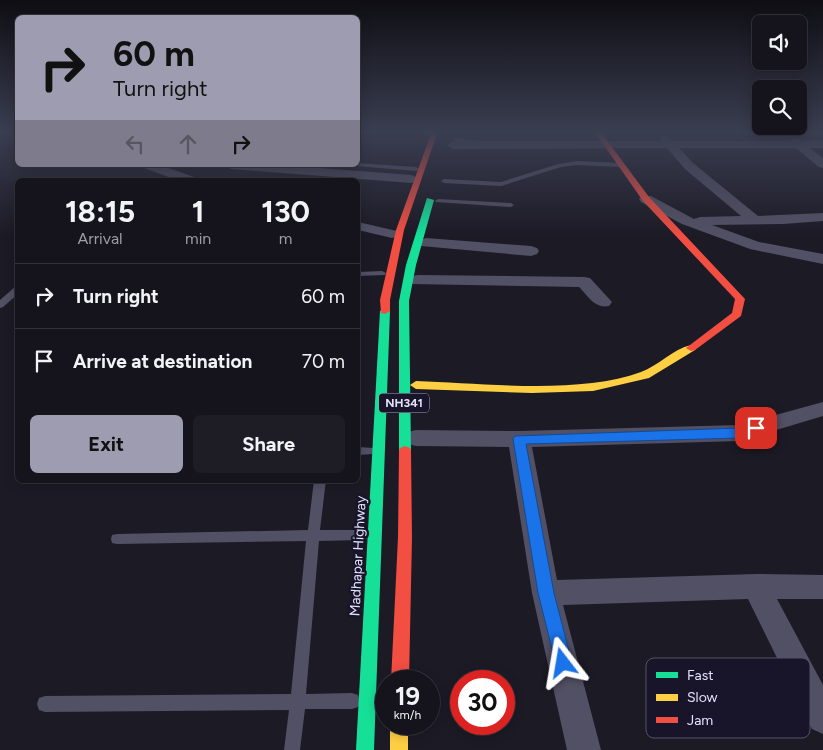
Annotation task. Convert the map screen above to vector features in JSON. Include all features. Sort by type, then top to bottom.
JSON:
[{"type":"main road","name":"Madhapar Highway","points":[[365,750],[385,300],[400,230],[423,166]]},
{"type":"main road","points":[[416,385],[532,389],[593,387],[645,375],[683,354],[737,314],[740,299],[646,199],[622,166]]},
{"type":"main road","name":"NH341","points":[[400,670],[405,537],[404,301],[413,256],[441,177]]},
{"type":"main road","points":[[399,735],[399,750]]},
{"type":"street","points":[[688,166],[710,186],[754,220]]},
{"type":"street","points":[[153,167],[184,178]]},
{"type":"street","points":[[268,178],[276,167],[414,174]]},
{"type":"street","points":[[646,199],[687,220],[755,246],[823,259]]},
{"type":"street","points":[[687,220],[823,218]]},
{"type":"street","points":[[360,226],[392,234]]},
{"type":"street","points":[[426,243],[531,251]]},
{"type":"street","points":[[418,280],[584,282],[603,302]]},
{"type":"street","points":[[416,438],[519,439],[739,433],[823,409]]},
{"type":"street","points":[[519,439],[546,593],[584,750]]},
{"type":"street","points":[[546,593],[756,586],[823,587]]},
{"type":"street","points":[[756,586],[793,658]]},
{"type":"street","points":[[810,692],[823,718]]},
{"type":"lane","points":[[364,166],[414,174]]},
{"type":"lane","points":[[441,177],[496,184],[512,182],[557,166]]},
{"type":"lane","points":[[438,200],[510,205]]},
{"type":"lane","points":[[360,274],[382,273]]},
{"type":"lane","points":[[0,305],[15,292]]},
{"type":"lane","points":[[292,750],[299,702],[313,536],[320,483]]},
{"type":"lane","points":[[117,539],[362,535]]},
{"type":"lane","points":[[45,704],[352,701]]},
{"type":"traffic: fast","points":[[405,451],[404,301],[411,265],[430,200]]},
{"type":"traffic: fast","points":[[365,750],[385,311]]},
{"type":"traffic: slow","points":[[416,385],[532,389],[593,387],[645,375],[691,348]]},
{"type":"traffic: slow","points":[[399,735],[399,750]]},
{"type":"traffic: jam","points":[[385,311],[385,300],[400,230],[423,166]]},
{"type":"traffic: jam","points":[[622,166],[646,199],[740,299],[737,314],[691,348]]},
{"type":"traffic: jam","points":[[400,670],[405,537],[405,451]]},
{"type":"route","points":[[563,663],[546,593],[519,439],[739,433],[756,428]]}]
